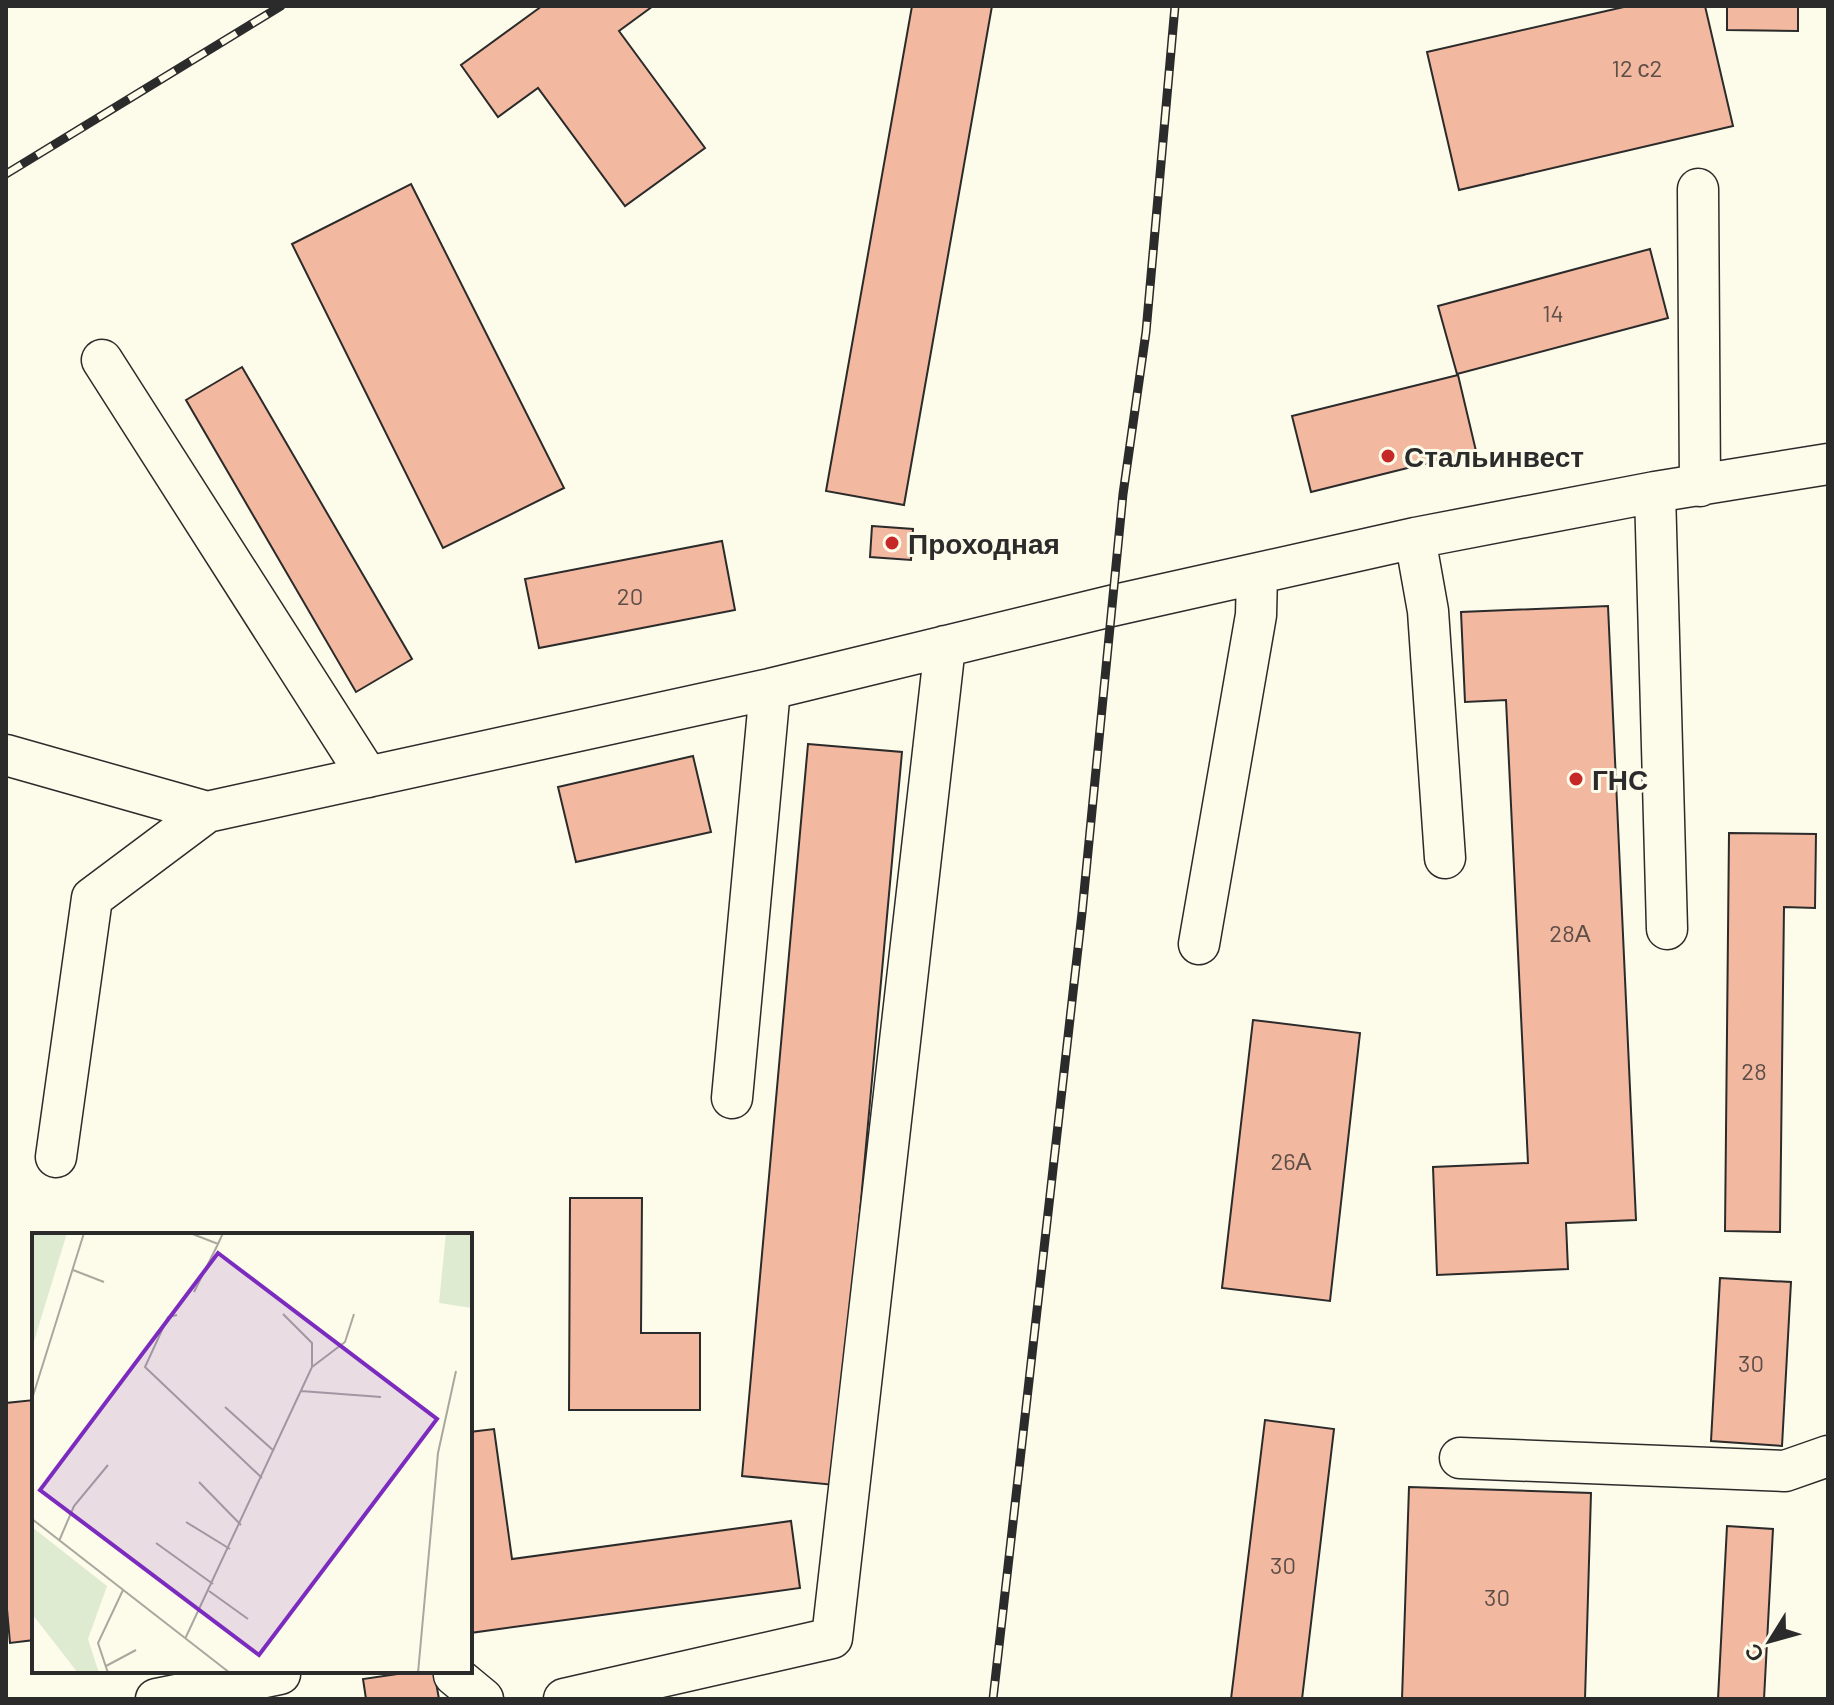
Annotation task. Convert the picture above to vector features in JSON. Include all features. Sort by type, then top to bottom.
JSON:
[{"type":"street","points":[[1698,189],[1700,486]]},
{"type":"street","points":[[102,360],[368,777]]},
{"type":"street","points":[[56,1157],[92,898],[207,812],[770,689],[1415,538],[1655,492],[1828,464]]},
{"type":"street","points":[[1655,492],[1667,929]]},
{"type":"street","points":[[1415,538],[1428,611],[1445,858]]},
{"type":"street","points":[[1199,944],[1256,615],[1257,574]]},
{"type":"street","points":[[564,1699],[832,1638],[945,646]]},
{"type":"street","points":[[732,1098],[770,689]]},
{"type":"street","points":[[6,755],[207,812]]},
{"type":"street","points":[[1460,1458],[1785,1471],[1828,1456]]},
{"type":"street","points":[[156,1699],[280,1674]]},
{"type":"building","points":[[542,6],[653,6],[619,31],[705,148],[625,206],[538,88],[498,117],[461,65]]},
{"type":"building","points":[[912,6],[992,6],[904,505],[826,491]]},
{"type":"building","points":[[1628,6],[1705,6],[1733,126],[1459,190],[1427,52]]},
{"type":"building","points":[[1727,6],[1798,6],[1798,31],[1727,30]]},
{"type":"building","points":[[411,184],[564,488],[443,548],[292,244]]},
{"type":"building","points":[[1650,249],[1668,318],[1457,374],[1438,306]]},
{"type":"building","points":[[242,367],[412,659],[356,692],[186,400]]},
{"type":"building","points":[[1458,375],[1476,451],[1311,492],[1292,416]]},
{"type":"building","name":"Проходная","points":[[872,526],[913,529],[911,560],[870,557]]},
{"type":"building","points":[[722,541],[735,610],[539,648],[525,579]]},
{"type":"building","points":[[1608,606],[1636,1220],[1566,1223],[1568,1269],[1437,1275],[1433,1167],[1528,1163],[1506,700],[1465,702],[1461,612]]},
{"type":"building","points":[[808,744],[902,752],[835,1485],[742,1476]]},
{"type":"building","points":[[693,756],[711,832],[576,862],[558,787]]},
{"type":"building","points":[[1729,833],[1816,834],[1815,908],[1784,907],[1780,1232],[1725,1231]]},
{"type":"building","points":[[1253,1020],[1360,1033],[1330,1301],[1222,1288]]},
{"type":"building","points":[[570,1198],[642,1198],[641,1333],[700,1333],[700,1410],[569,1410]]},
{"type":"building","points":[[1720,1278],[1791,1282],[1782,1446],[1711,1441]]},
{"type":"building","points":[[32,1400],[32,1640],[10,1643],[6,1598],[6,1403]]},
{"type":"building","points":[[1265,1420],[1334,1429],[1302,1699],[1231,1699]]},
{"type":"building","points":[[494,1429],[512,1559],[791,1521],[800,1588],[472,1633],[472,1432]]},
{"type":"building","points":[[1409,1487],[1591,1493],[1585,1699],[1402,1699]]},
{"type":"building","points":[[1727,1526],[1773,1529],[1764,1699],[1718,1699]]},
{"type":"building","points":[[404,1673],[434,1673],[439,1699],[366,1699],[363,1679]]},
{"type":"railway","points":[[6,174],[281,6]]},
{"type":"railway","points":[[993,1699],[1082,913],[1123,494],[1146,332],[1175,6]]},
{"type":"place","name":"Стальинвест","points":[[1388,456]]},
{"type":"place","name":"Проходная","points":[[892,543]]},
{"type":"place","name":"ГНС","points":[[1576,779]]}]
